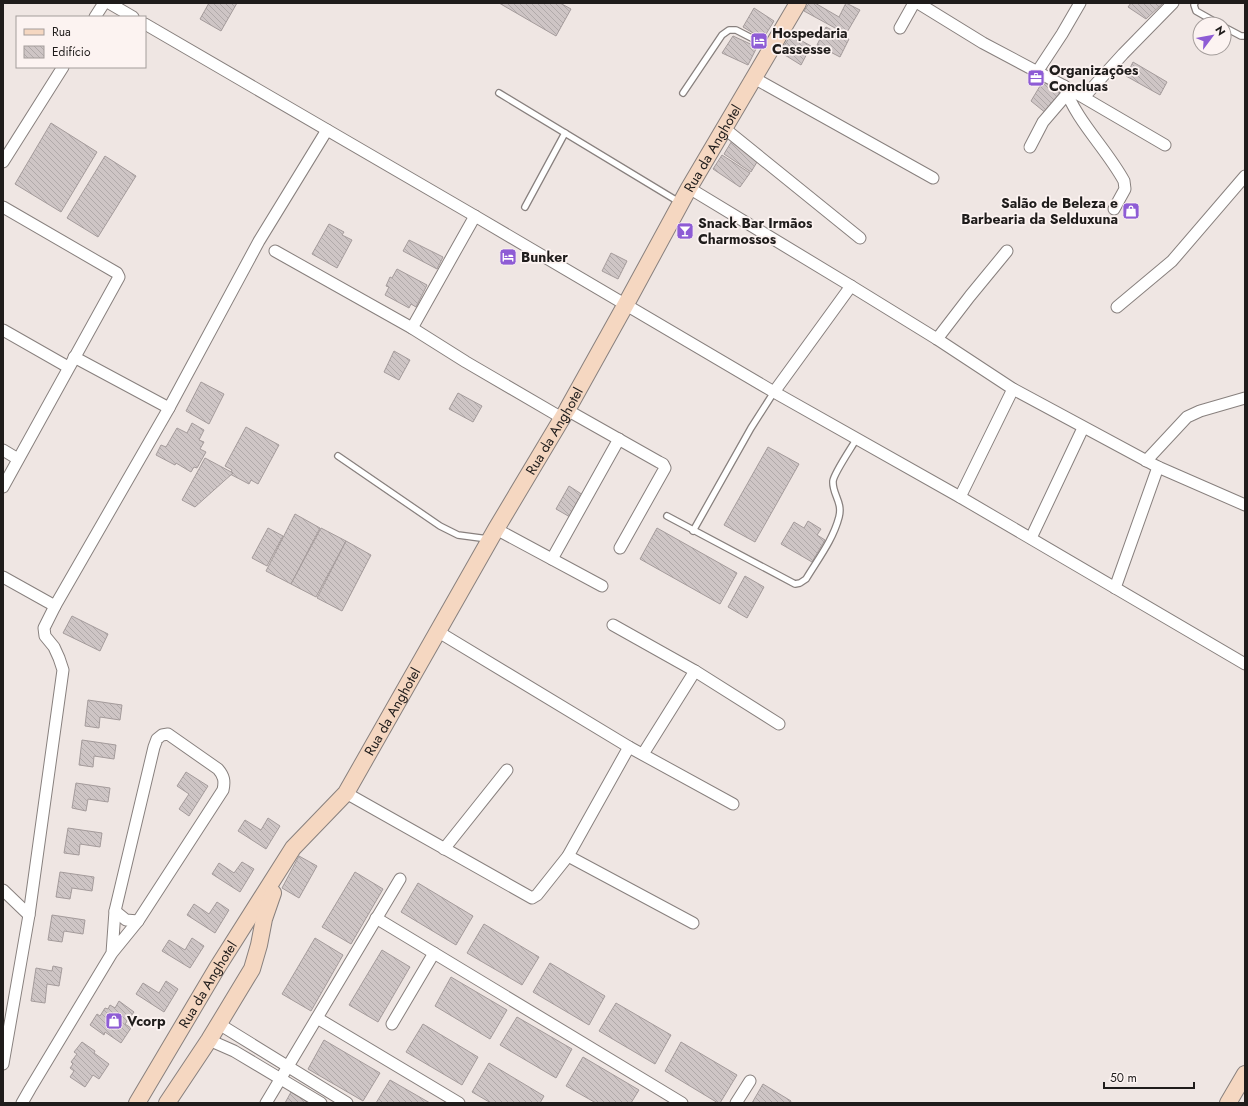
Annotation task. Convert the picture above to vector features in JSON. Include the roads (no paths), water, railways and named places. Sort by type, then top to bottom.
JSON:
[{"type":"main road","name":"Rua da Anghotel","points":[[137,1103],[217,968],[293,848],[346,793],[493,534],[565,414],[689,188],[798,3]]},
{"type":"main road","name":"Rua da Anghotel","points":[[167,1103],[209,1040],[252,969],[269,901],[293,848]]},
{"type":"main road","points":[[1228,1103],[1244,1078]]},
{"type":"street","points":[[96,16],[104,3]]},
{"type":"street","points":[[109,3],[131,16]]},
{"type":"street","points":[[900,28],[914,3]]},
{"type":"street","points":[[918,3],[984,43],[1037,72],[1065,90],[1084,97],[1165,145]]},
{"type":"street","points":[[1037,72],[1080,3]]},
{"type":"street","points":[[1084,97],[1123,54],[1173,3]]},
{"type":"street","points":[[146,25],[626,304],[774,392],[1031,538],[1245,664]]},
{"type":"street","points":[[3,162],[62,68]]},
{"type":"street","points":[[754,78],[932,178]]},
{"type":"street","points":[[1030,147],[1043,122],[1065,90]]},
{"type":"street","points":[[1065,90],[1076,112],[1097,139],[1124,181],[1126,187],[1114,209]]},
{"type":"street","points":[[724,128],[860,238]]},
{"type":"street","points":[[3,1064],[5,1042],[29,915],[62,670],[54,647],[45,636],[44,628],[169,408],[259,241],[326,130]]},
{"type":"street","points":[[1117,307],[1172,261],[1245,176]]},
{"type":"street","points":[[689,188],[937,339],[1013,389],[1146,461],[1245,505]]},
{"type":"street","points":[[3,207],[119,276],[3,487]]},
{"type":"street","points":[[412,328],[475,216]]},
{"type":"street","points":[[275,251],[412,328],[466,362],[663,464],[665,468],[620,548]]},
{"type":"street","points":[[937,339],[970,296],[1008,251]]},
{"type":"street","points":[[774,392],[851,286]]},
{"type":"street","points":[[3,330],[68,367]]},
{"type":"street","points":[[74,357],[169,408]]},
{"type":"street","points":[[960,497],[1013,389]]},
{"type":"street","points":[[1146,461],[1187,417],[1200,411],[1245,398]]},
{"type":"street","points":[[1031,538],[1083,428]]},
{"type":"street","points":[[552,559],[619,440]]},
{"type":"street","points":[[3,450],[18,459]]},
{"type":"street","points":[[1116,588],[1158,467]]},
{"type":"street","points":[[493,534],[552,559],[602,586]]},
{"type":"street","points":[[3,577],[56,606]]},
{"type":"street","points":[[613,626],[695,671],[779,724]]},
{"type":"street","points":[[437,632],[630,747],[733,804]]},
{"type":"street","points":[[643,754],[695,671]]},
{"type":"street","points":[[22,1103],[112,953],[138,921],[223,790],[225,783],[223,775],[218,769],[168,734],[162,735],[157,740],[154,747],[115,911],[112,953]]},
{"type":"street","points":[[346,793],[532,898],[537,895],[568,856],[630,747]]},
{"type":"street","points":[[444,849],[507,770]]},
{"type":"street","points":[[568,856],[693,923]]},
{"type":"street","points":[[266,1103],[400,879]]},
{"type":"street","points":[[3,890],[29,915]]},
{"type":"street","points":[[115,911],[126,920],[138,921]]},
{"type":"street","points":[[376,918],[682,1103]]},
{"type":"street","points":[[392,1024],[434,953]]},
{"type":"street","points":[[317,1018],[459,1103]]},
{"type":"street","points":[[219,1024],[347,1103]]},
{"type":"street","points":[[209,1040],[234,1051],[321,1103]]},
{"type":"street","points":[[736,1103],[750,1081]]},
{"type":"lane","points":[[1195,3],[1194,5],[1196,10],[1206,16]]},
{"type":"lane","points":[[683,93],[722,35],[730,30],[736,30],[772,48]]},
{"type":"lane","points":[[1232,31],[1241,36],[1245,36]]},
{"type":"lane","points":[[499,93],[681,203]]},
{"type":"lane","points":[[525,207],[565,133]]},
{"type":"lane","points":[[693,531],[751,428],[774,392]]},
{"type":"lane","points":[[667,516],[795,584],[800,583],[806,579],[830,540],[839,517],[840,508],[834,488],[834,478],[857,438]]},
{"type":"lane","points":[[338,456],[440,526],[458,535],[493,534]]},
{"type":"place","name":"Hospedaria Cassesse","points":[[759,41]]},
{"type":"place","name":"Organizações Concluas","points":[[1036,78]]},
{"type":"place","name":"Salão de Beleza e Barbearia da Selduxuna","points":[[1131,211]]},
{"type":"place","name":"Snack Bar Irmãos Charmossos","points":[[685,231]]},
{"type":"place","name":"Bunker","points":[[508,257]]},
{"type":"place","name":"Vcorp","points":[[114,1021]]}]
